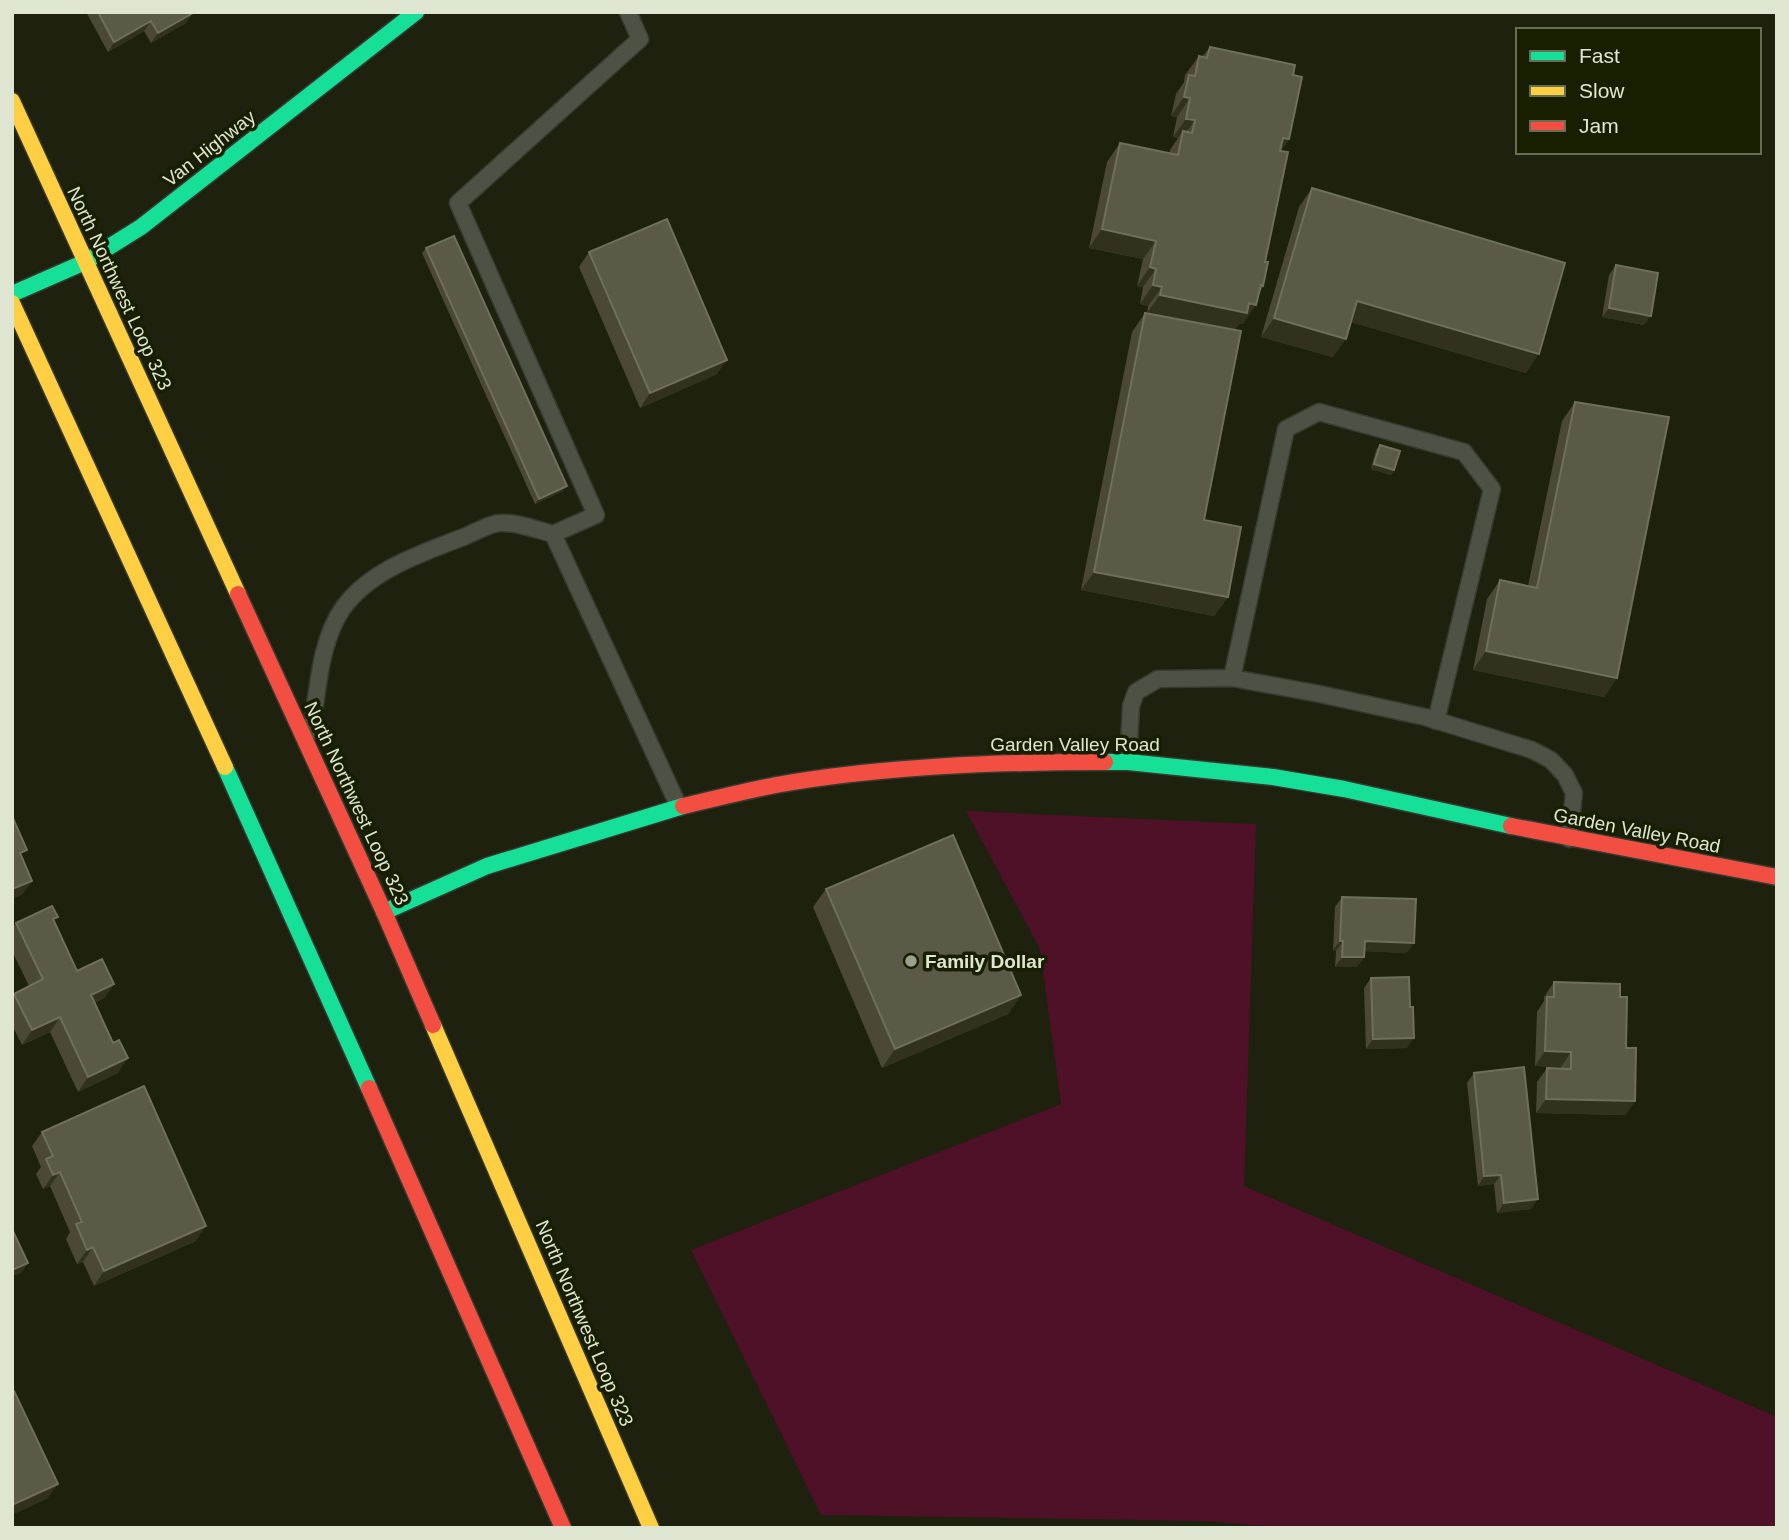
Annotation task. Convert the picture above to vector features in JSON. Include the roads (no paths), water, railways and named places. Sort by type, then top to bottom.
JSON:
[{"type":"main road","name":"Van Highway","points":[[12,294],[85,262],[141,227],[416,12]]},
{"type":"main road","name":"North Northwest Loop 323","points":[[12,102],[384,912],[650,1528]]},
{"type":"main road","points":[[12,303],[307,946],[563,1528]]},
{"type":"main road","name":"Garden Valley Road","points":[[384,912],[487,866],[679,807],[777,785],[894,770],[1027,762],[1128,762],[1273,777],[1344,789],[1569,839],[1777,877]]},
{"type":"lane","points":[[308,748],[331,630],[342,609],[360,590],[383,573],[412,558],[500,523],[553,534],[596,515],[458,202],[640,39],[628,12]]},
{"type":"lane","points":[[1232,678],[1286,429],[1319,412],[1464,452],[1492,489],[1436,721]]},
{"type":"lane","points":[[553,534],[679,807]]},
{"type":"lane","points":[[1128,762],[1131,706],[1136,692],[1158,678],[1232,678],[1320,694],[1436,721],[1532,750],[1551,760],[1565,775],[1574,793],[1569,839]]},
{"type":"place","name":"Family Dollar","points":[[911,961]]}]
